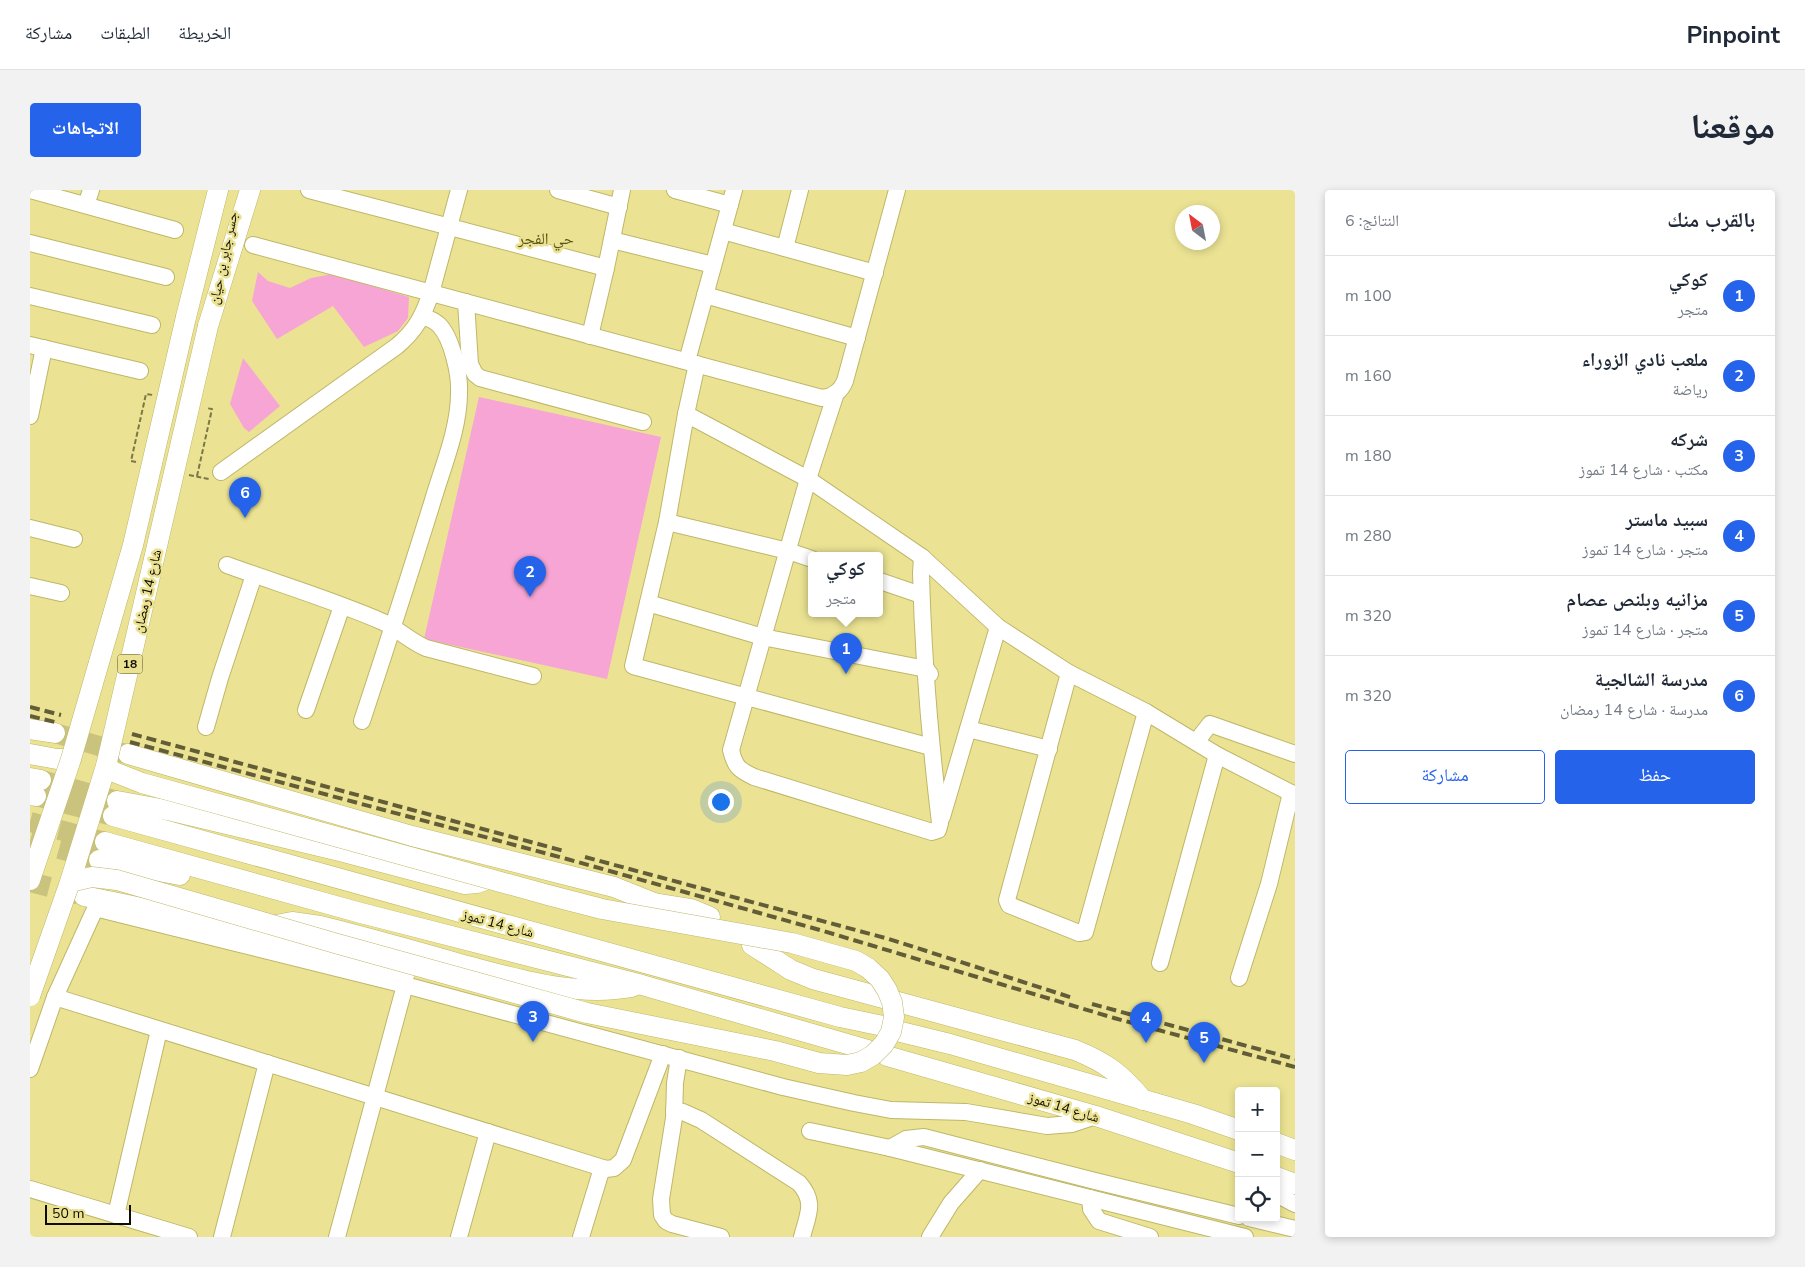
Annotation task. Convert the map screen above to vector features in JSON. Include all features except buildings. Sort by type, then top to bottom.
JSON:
[{"type":"main road","points":[[186,317],[208,190]]},
{"type":"main road","name":"جسر جابر بن حيان","points":[[186,317],[218,190]]},
{"type":"main road","name":"جسر جابر بن حيان","points":[[208,326],[238,190]]},
{"type":"main road","points":[[208,326],[250,190]]},
{"type":"main road","name":"شارع 14 رمضان","points":[[31,872],[71,759],[133,545],[186,317]]},
{"type":"main road","name":"شارع 14 رمضان","points":[[30,996],[87,896],[106,766],[208,326]]},
{"type":"main road","points":[[30,730],[55,733]]},
{"type":"main road","points":[[30,754],[57,759],[71,759]]},
{"type":"main road","points":[[128,754],[403,833],[624,890],[654,903]]},
{"type":"main road","points":[[106,766],[114,772],[142,783],[306,827],[410,858],[602,909],[792,943],[856,961],[868,968],[884,984],[892,1002],[894,1017],[891,1032],[884,1044],[873,1055],[861,1062],[847,1065],[819,1064],[765,1049],[587,1013],[464,978],[338,944],[110,878],[92,877],[87,896],[308,947],[438,981],[454,982],[464,978]]},
{"type":"main road","name":"شارع 14 تموز","points":[[488,879],[477,883],[465,884],[344,852],[172,811],[115,809],[840,1017],[950,1044],[1235,1129]]},
{"type":"main road","points":[[306,827],[338,826],[552,884],[604,895],[691,909],[710,917]]},
{"type":"main road","name":"شارع 14 تموز","points":[[102,851],[229,877],[642,985],[868,1050]]},
{"type":"main road","points":[[276,925],[292,922],[320,926],[516,979],[560,988],[595,991],[619,990],[642,985]]},
{"type":"main road","points":[[752,945],[778,962],[813,979],[1075,1050],[1100,1060],[1111,1067],[1143,1100]]},
{"type":"main road","name":"شارع 14 تموز","points":[[887,1056],[1096,1116],[1235,1162]]},
{"type":"main road","points":[[1280,1144],[1295,1150]]},
{"type":"main road","points":[[1280,1178],[1295,1184]]},
{"type":"street","points":[[30,190],[89,198],[174,230]]},
{"type":"street","points":[[309,190],[606,268]]},
{"type":"street","points":[[221,472],[397,346],[412,332],[422,316],[431,293],[459,190]]},
{"type":"street","points":[[558,190],[619,207]]},
{"type":"street","points":[[590,336],[622,190]]},
{"type":"street","points":[[675,190],[732,197],[705,295],[692,362],[686,414],[667,522],[633,666],[931,747]]},
{"type":"street","points":[[785,248],[800,190]]},
{"type":"street","points":[[253,245],[818,397],[828,397],[836,393],[845,381],[897,190]]},
{"type":"street","points":[[723,231],[875,273]]},
{"type":"street","points":[[612,240],[713,265]]},
{"type":"street","points":[[30,243],[166,277]]},
{"type":"street","points":[[705,295],[857,338]]},
{"type":"street","points":[[30,296],[152,325]]},
{"type":"street","points":[[466,302],[470,364],[475,374],[480,378],[643,422]]},
{"type":"street","points":[[362,721],[448,450],[458,409],[459,381],[449,342],[439,325],[422,316]]},
{"type":"street","points":[[30,416],[37,347],[140,371]]},
{"type":"street","points":[[836,393],[808,479],[731,750],[734,763],[743,772],[754,777],[932,832],[938,830],[998,627]]},
{"type":"street","points":[[686,414],[808,479],[922,557],[998,627],[1069,673],[1146,712],[1217,755],[1293,794],[1269,884],[1239,978]]},
{"type":"street","points":[[667,522],[788,551],[808,558]]},
{"type":"street","points":[[30,528],[74,539]]},
{"type":"street","points":[[922,557],[921,595],[928,672],[931,747],[940,823]]},
{"type":"street","points":[[227,566],[342,606],[393,628],[413,643],[426,648],[533,676]]},
{"type":"street","points":[[206,727],[254,575]]},
{"type":"street","points":[[883,582],[921,595]]},
{"type":"street","points":[[30,586],[61,593]]},
{"type":"street","points":[[648,603],[764,637],[928,672]]},
{"type":"street","points":[[306,710],[342,606]]},
{"type":"street","points":[[1069,673],[1007,902],[1009,905],[1078,933],[1083,933],[1086,930],[1146,712]]},
{"type":"street","points":[[1196,742],[1210,724],[1295,754]]},
{"type":"street","points":[[968,729],[1049,749]]},
{"type":"street","points":[[1160,963],[1217,755]]},
{"type":"street","points":[[30,1069],[87,896],[405,985],[818,1096],[880,1108],[966,1112],[1047,1126],[1072,1124],[1096,1116]]},
{"type":"street","points":[[337,1237],[405,985]]},
{"type":"street","points":[[55,997],[602,1168],[614,1168],[623,1160],[663,1054]]},
{"type":"street","points":[[116,1215],[159,1030]]},
{"type":"street","points":[[679,1058],[675,1083],[674,1110],[661,1200],[662,1215],[666,1221],[672,1224],[721,1237]]},
{"type":"street","points":[[222,1237],[267,1063]]},
{"type":"street","points":[[674,1110],[701,1120],[799,1182],[810,1201],[802,1237]]},
{"type":"street","points":[[810,1131],[890,1148],[1244,1237]]},
{"type":"street","points":[[459,1237],[488,1132]]},
{"type":"street","points":[[890,1148],[906,1139],[924,1137],[1235,1215]]},
{"type":"street","points":[[1209,1153],[1235,1170]]},
{"type":"street","points":[[580,1237],[602,1168]]},
{"type":"street","points":[[930,1237],[951,1203],[980,1170]]},
{"type":"street","points":[[30,1188],[189,1237]]},
{"type":"street","points":[[1280,1196],[1295,1204]]},
{"type":"street","points":[[1090,1198],[1091,1209],[1100,1222],[1150,1237]]},
{"type":"street","points":[[1266,1222],[1295,1229]]},
{"type":"path","points":[[131,461],[146,394],[153,395]]},
{"type":"path","points":[[197,476],[212,409],[205,408]]},
{"type":"shaded area","points":[[258,272],[268,281],[290,288],[311,278],[332,274],[409,297],[408,318],[398,331],[364,347],[333,306],[277,339],[252,301]]},
{"type":"shaded area","points":[[243,358],[280,406],[249,432],[244,428],[230,404]]},
{"type":"shaded area","points":[[479,397],[661,437],[607,679],[424,639]]},
{"type":"tunnel","points":[[55,733],[126,754]]},
{"type":"tunnel","points":[[41,780],[117,801]]},
{"type":"tunnel","points":[[36,796],[109,815]]},
{"type":"tunnel","points":[[30,822],[105,842]]},
{"type":"tunnel","points":[[30,841],[96,859]]},
{"type":"tunnel","points":[[30,882],[84,896]]},
{"type":"railway","points":[[30,707],[61,715]]},
{"type":"railway","points":[[30,716],[59,723]]},
{"type":"railway","points":[[132,734],[564,851]]},
{"type":"railway","points":[[130,742],[567,859],[820,930],[1114,1018],[1295,1067]]},
{"type":"railway","points":[[585,857],[889,939],[1073,998]]},
{"type":"railway","points":[[1092,1004],[1295,1059]]},
{"type":"place","name":"مدرسة الشالجية","points":[[245,518]]},
{"type":"place","name":"ملعب نادي الزوراء","points":[[530,597]]},
{"type":"place","name":"كوكي","points":[[846,674]]},
{"type":"place","name":"شركه","points":[[533,1042]]},
{"type":"place","name":"سبيد ماستر","points":[[1146,1043]]},
{"type":"place","name":"مزانيه وبلنص عصام","points":[[1204,1063]]},
{"type":"district","name":"حي الفجر","points":[[546,238]]}]
